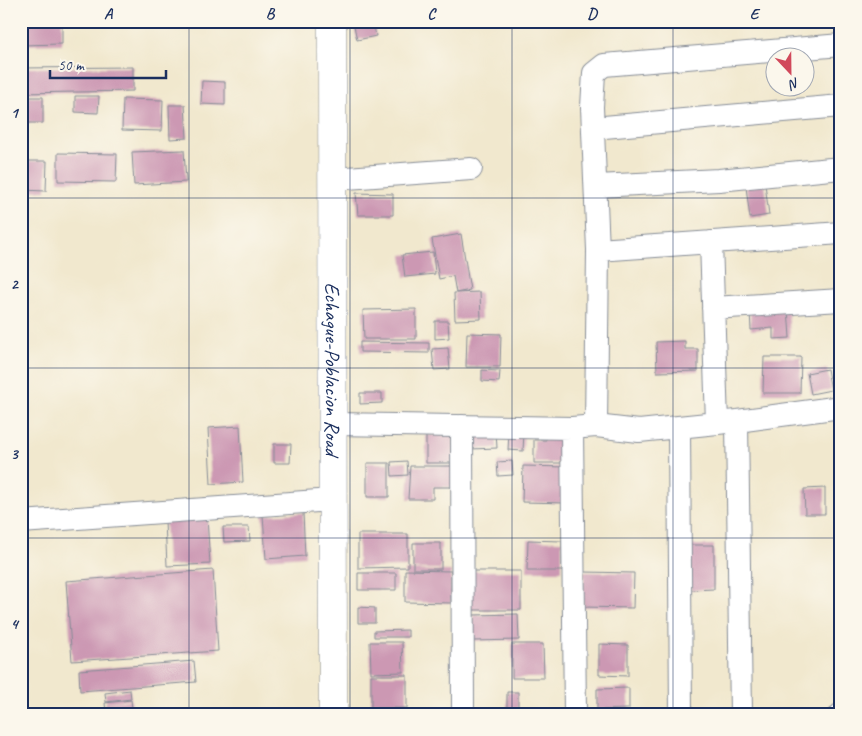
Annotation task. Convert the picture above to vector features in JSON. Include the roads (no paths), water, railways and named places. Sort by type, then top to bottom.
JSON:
[{"type":"main road","name":"Echague-Poblacion Road","points":[[332,21],[333,715]]},
{"type":"street","points":[[596,426],[598,250],[593,128],[592,82],[594,73],[604,65],[841,45]]},
{"type":"street","points":[[593,128],[841,106]]},
{"type":"street","points":[[596,186],[719,180],[841,168]]},
{"type":"street","points":[[333,179],[471,169]]},
{"type":"street","points":[[598,250],[841,233]]},
{"type":"street","points":[[710,242],[713,308],[727,422],[741,715]]},
{"type":"street","points":[[713,308],[841,300]]},
{"type":"street","points":[[334,424],[572,428],[596,426],[639,431],[841,407]]},
{"type":"street","points":[[462,426],[463,715]]},
{"type":"street","points":[[679,427],[681,715]]},
{"type":"street","points":[[572,428],[575,715]]},
{"type":"street","points":[[21,522],[332,500]]}]
